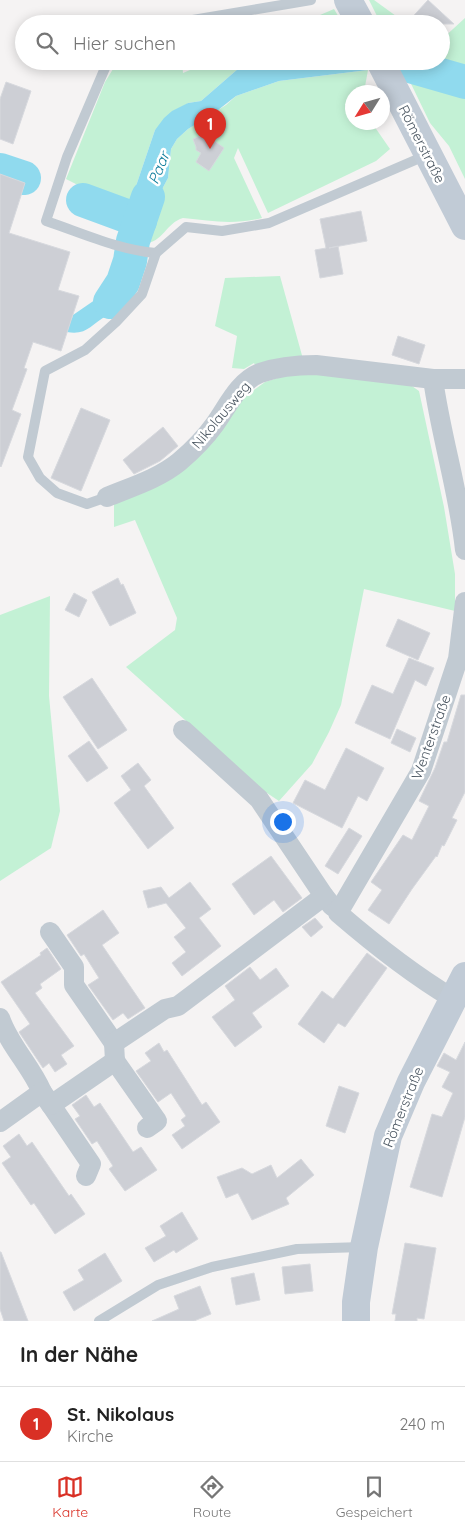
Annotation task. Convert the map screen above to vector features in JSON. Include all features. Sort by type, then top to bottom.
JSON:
[{"type":"main road","points":[[348,0],[356,15]]},
{"type":"main road","name":"Römerstraße","points":[[384,70],[465,226]]},
{"type":"main road","name":"Römerstraße","points":[[356,1321],[364,1247],[388,1136],[411,1082],[459,987]]},
{"type":"street","name":"Nikolausweg","points":[[107,497],[153,478],[178,462],[216,424],[230,399],[245,382],[259,373],[299,365],[434,379],[465,379]]},
{"type":"street","points":[[434,379],[438,414],[462,518],[465,550]]},
{"type":"street","name":"Wenterstraße","points":[[338,913],[421,771],[458,659],[465,602]]},
{"type":"street","points":[[183,730],[259,799],[324,896],[338,913],[374,944],[424,981],[459,987]]},
{"type":"street","points":[[0,1122],[47,1099],[114,1052],[165,1009],[178,1006],[324,896]]},
{"type":"street","points":[[50,932],[74,967],[74,985],[158,1120]]},
{"type":"street","points":[[0,1018],[4,1029],[36,1078],[47,1099],[90,1164],[86,1176]]},
{"type":"lane","points":[[222,15],[311,0]]},
{"type":"lane","points":[[104,70],[67,157],[46,221],[123,247],[141,252],[156,253]]},
{"type":"lane","points":[[107,497],[87,504],[57,493],[40,478],[28,457],[45,371],[85,350],[116,322],[142,294],[156,253],[186,227],[222,231],[269,223],[428,154]]},
{"type":"lane","points":[[99,1321],[158,1285],[212,1267],[297,1250],[364,1247]]},
{"type":"green space","points":[[369,0],[374,0],[395,15],[376,15]]},
{"type":"green space","points":[[334,9],[338,15],[320,15]]},
{"type":"green space","points":[[465,18],[465,179],[449,146],[430,123],[404,70],[450,70],[450,32]]},
{"type":"green space","points":[[112,70],[183,70],[183,73],[190,70],[237,70],[201,101],[188,103],[155,130],[137,183],[131,212],[66,179],[105,82]]},
{"type":"green space","points":[[368,70],[365,85],[345,85],[345,130],[377,130],[390,149],[376,161],[268,213],[238,148],[234,158],[262,218],[232,222],[183,218],[172,224],[154,241],[141,243],[149,214],[168,178],[171,149],[177,139],[188,129],[226,105],[236,96],[279,81]]},
{"type":"green space","points":[[280,276],[303,359],[256,367],[254,363],[244,369],[232,368],[237,336],[215,326],[225,278]]},
{"type":"green space","points":[[297,372],[409,384],[419,391],[444,507],[455,574],[455,611],[364,589],[341,705],[312,764],[279,801],[264,791],[126,667],[175,630],[177,618],[135,520],[114,527],[114,501],[169,478],[236,403],[265,382]]},
{"type":"green space","points":[[50,596],[49,696],[60,811],[51,848],[0,881],[0,615]]},
{"type":"water","points":[[237,70],[368,70],[279,81],[236,96],[213,114],[188,129],[177,139],[171,149],[168,178],[149,214],[141,243],[126,239],[137,183],[155,130],[172,111],[188,103],[201,101]]},
{"type":"water","points":[[122,259],[137,264],[132,288],[125,302],[84,331],[67,332],[57,313],[72,318],[73,315],[105,293],[112,285]]},
{"type":"building","points":[[428,0],[444,15],[414,15]]},
{"type":"building","points":[[6,82],[31,91],[13,144],[0,139],[0,99]]},
{"type":"building","points":[[205,134],[224,148],[209,171],[196,162],[201,153],[196,150],[193,139]]},
{"type":"building","points":[[0,174],[25,183],[9,233],[70,252],[58,290],[79,296],[61,351],[33,342],[24,368],[27,369],[12,410],[21,414],[1,467],[0,466]]},
{"type":"building","points":[[361,211],[367,241],[338,246],[343,274],[320,278],[315,250],[326,248],[320,219]]},
{"type":"building","points":[[398,336],[425,345],[419,364],[392,355]]},
{"type":"building","points":[[81,408],[110,420],[81,491],[51,478]]},
{"type":"building","points":[[163,427],[178,446],[160,461],[134,474],[123,460]]},
{"type":"building","points":[[118,578],[121,585],[123,584],[136,613],[110,626],[92,592]]},
{"type":"building","points":[[74,593],[87,600],[79,617],[65,610]]},
{"type":"building","points":[[398,619],[430,633],[418,660],[386,646]]},
{"type":"building","points":[[409,658],[434,668],[426,686],[415,680],[390,739],[355,723],[372,685],[393,694]]},
{"type":"building","points":[[92,678],[127,730],[98,749],[63,697]]},
{"type":"building","points":[[461,695],[465,695],[465,792],[452,818],[457,820],[437,857],[412,889],[389,924],[368,910],[382,890],[371,882],[403,835],[412,840],[429,806],[419,801],[435,768],[444,742],[447,742]]},
{"type":"building","points":[[397,729],[416,738],[410,752],[391,743]]},
{"type":"building","points":[[89,741],[108,768],[87,782],[68,756]]},
{"type":"building","points":[[346,748],[384,768],[367,801],[358,796],[342,828],[293,803],[305,780],[325,790]]},
{"type":"building","points":[[138,763],[151,780],[144,786],[174,828],[148,849],[114,803],[131,790],[121,776]]},
{"type":"building","points":[[349,828],[362,836],[338,874],[325,866]]},
{"type":"building","points":[[271,856],[302,898],[283,912],[274,900],[254,915],[232,884]]},
{"type":"building","points":[[190,882],[211,909],[199,918],[221,946],[182,976],[172,963],[186,952],[174,937],[186,928],[166,903],[148,908],[143,891],[161,887],[169,898]]},
{"type":"building","points":[[103,910],[119,933],[102,945],[145,1008],[128,1019],[123,1013],[113,1020],[88,985],[99,978],[84,954],[81,956],[67,935]]},
{"type":"building","points":[[315,918],[323,927],[311,937],[302,927]]},
{"type":"building","points":[[47,948],[61,969],[40,984],[42,988],[35,993],[74,1046],[61,1055],[67,1064],[55,1072],[49,1063],[43,1068],[19,1032],[30,1024],[1,982],[41,955],[40,953]]},
{"type":"building","points":[[367,953],[387,968],[345,1027],[338,1023],[324,1043],[298,1024],[322,991],[333,999]]},
{"type":"building","points":[[250,967],[260,980],[276,968],[289,986],[252,1013],[262,1027],[235,1047],[212,1017],[235,1000],[225,986]]},
{"type":"building","points":[[465,1042],[465,1117],[442,1197],[410,1187],[432,1114],[442,1117],[453,1093],[442,1087],[450,1072],[437,1066],[444,1053],[456,1060]]},
{"type":"building","points":[[159,1043],[164,1052],[167,1050],[202,1105],[206,1102],[220,1122],[182,1149],[172,1135],[185,1126],[181,1120],[186,1116],[171,1093],[158,1102],[136,1071],[151,1061],[145,1053]]},
{"type":"building","points":[[339,1086],[359,1093],[345,1133],[326,1126]]},
{"type":"building","points":[[86,1095],[94,1107],[100,1103],[133,1152],[141,1147],[157,1170],[125,1191],[109,1169],[113,1166],[97,1141],[92,1144],[75,1119],[80,1116],[72,1105]]},
{"type":"building","points":[[19,1134],[27,1146],[32,1142],[69,1196],[71,1194],[85,1214],[55,1234],[34,1203],[31,1205],[2,1163],[11,1157],[3,1146]]},
{"type":"building","points":[[301,1159],[314,1175],[286,1198],[289,1204],[252,1220],[238,1193],[226,1198],[217,1177],[242,1168],[252,1174],[271,1165],[277,1178]]},
{"type":"building","points":[[182,1212],[198,1239],[176,1253],[174,1250],[154,1262],[145,1248],[166,1236],[160,1226]]},
{"type":"building","points":[[405,1243],[436,1248],[424,1319],[417,1318],[417,1321],[395,1321],[396,1314],[392,1314]]},
{"type":"building","points":[[0,1252],[28,1321],[4,1321],[0,1309]]},
{"type":"building","points":[[105,1253],[122,1281],[74,1311],[63,1292],[84,1280],[78,1270]]},
{"type":"building","points":[[310,1264],[313,1291],[285,1294],[282,1267]]},
{"type":"building","points":[[254,1273],[260,1300],[236,1305],[231,1278]]},
{"type":"building","points":[[200,1286],[211,1314],[194,1321],[152,1321],[179,1309],[174,1296]]},
{"type":"waterway","name":"Paar","points":[[423,70],[465,82]]},
{"type":"waterway","points":[[0,170],[24,178]]},
{"type":"waterway","name":"Paar","points":[[110,302],[123,282],[130,261],[133,241],[148,197]]},
{"type":"waterway","points":[[83,200],[140,221]]},
{"type":"place","name":"St. Nikolaus","points":[[210,149]]}]
